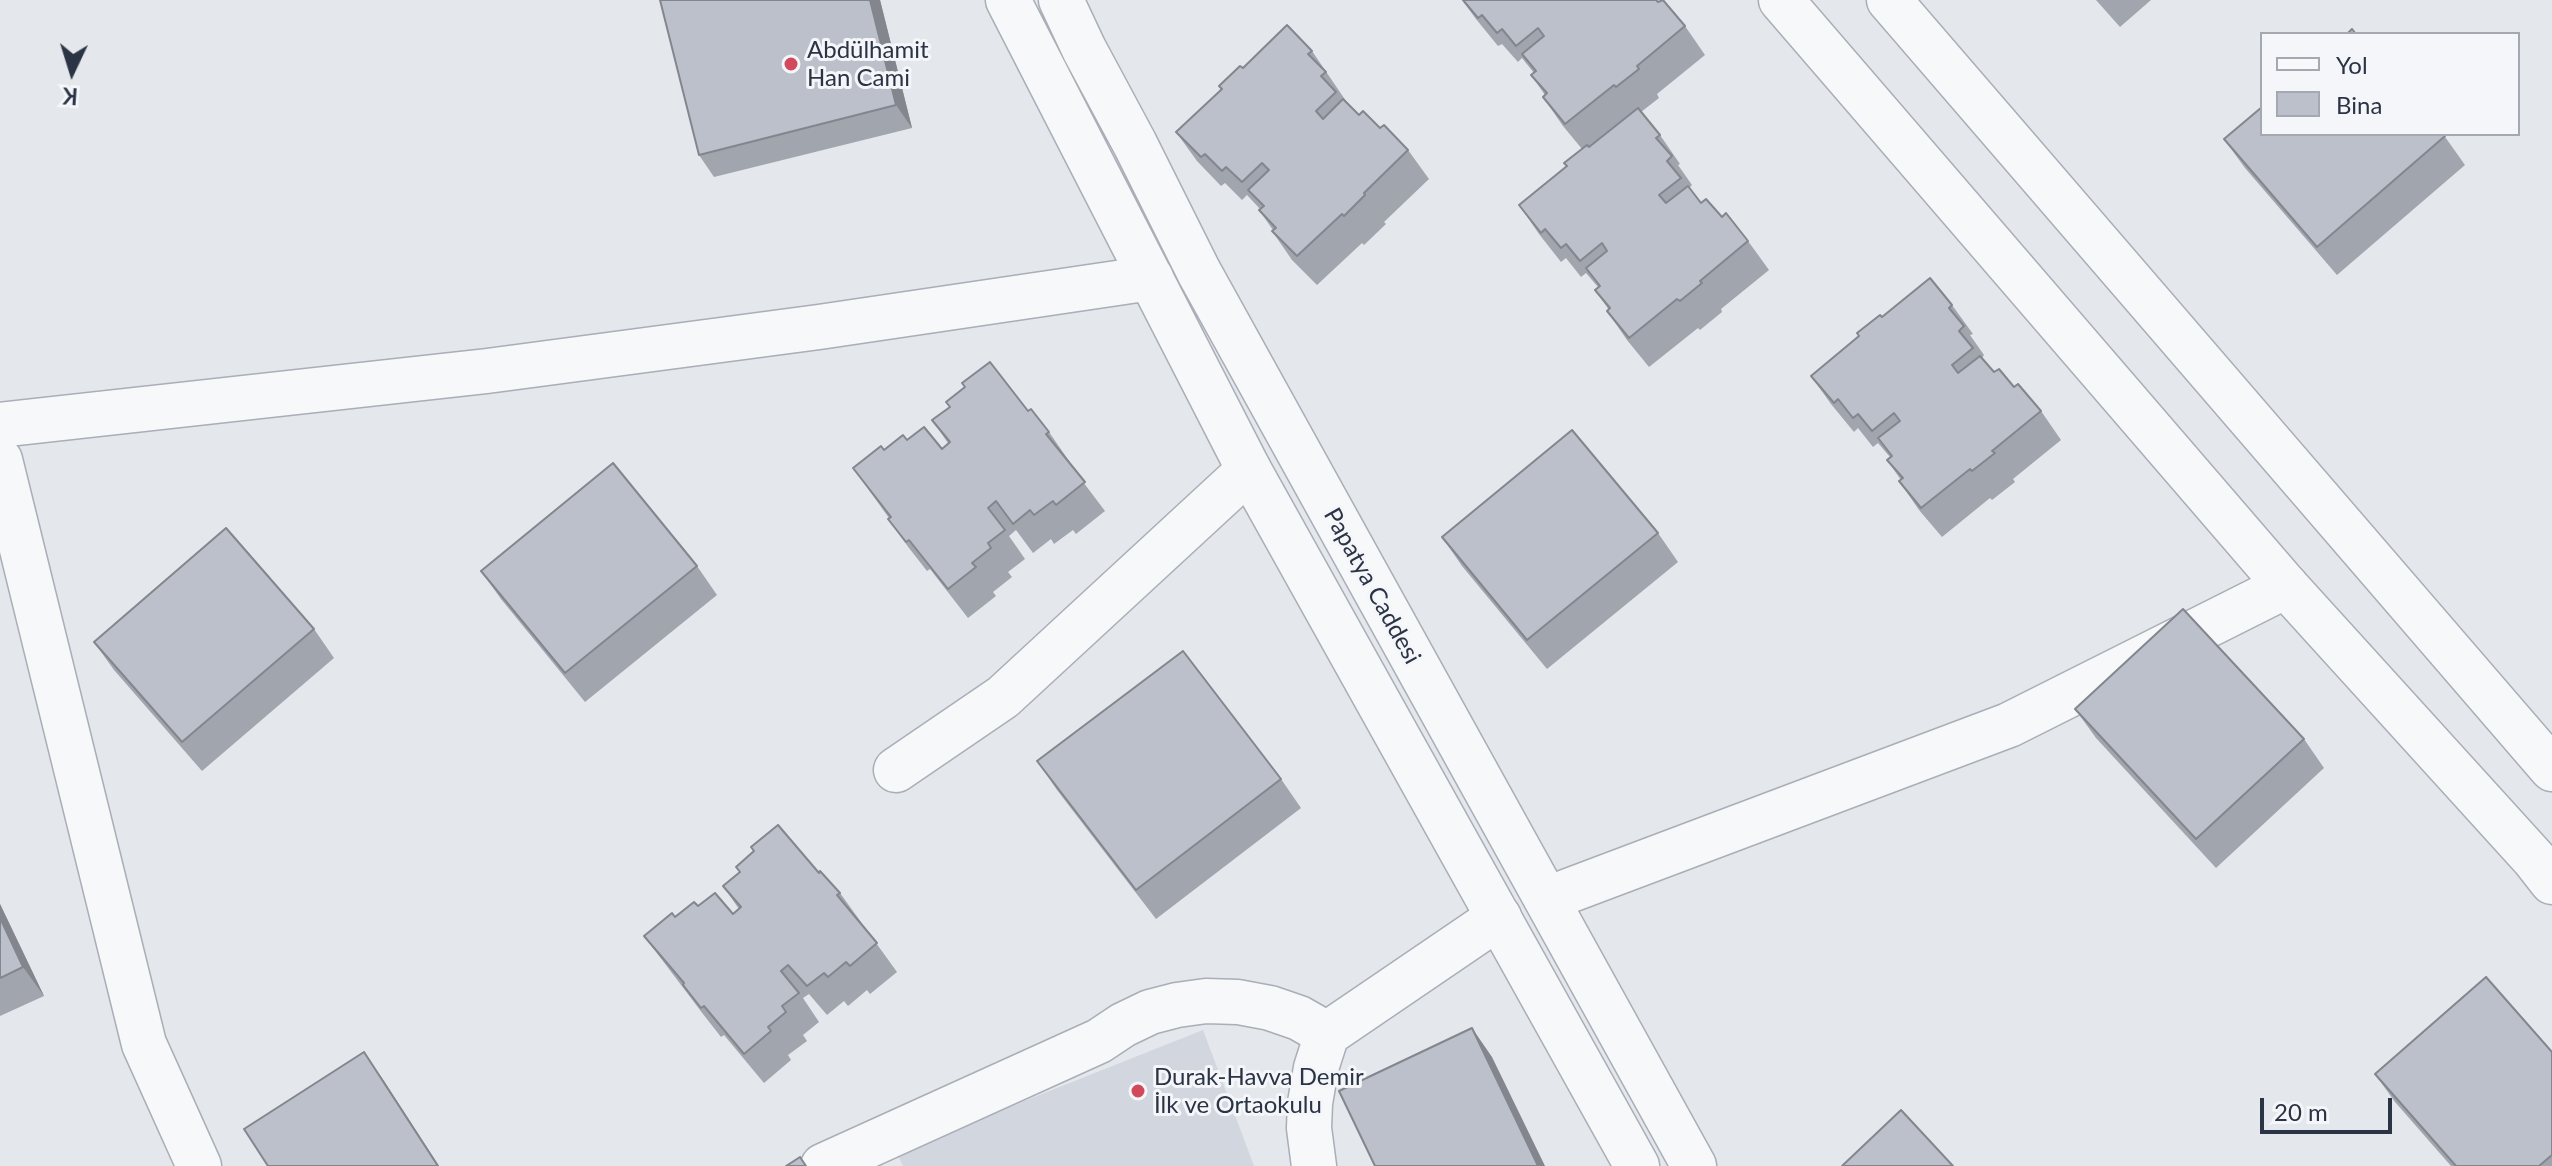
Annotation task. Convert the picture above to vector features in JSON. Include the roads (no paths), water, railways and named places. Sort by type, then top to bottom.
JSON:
[{"type":"street","name":"Papatya Caddesi","points":[[1008,0],[1249,470],[1637,1166]]},
{"type":"street","name":"Papatya Caddesi","points":[[1061,0],[1199,272],[1694,1166]]},
{"type":"street","points":[[1781,0],[2286,586],[2546,862]]},
{"type":"street","points":[[1889,0],[2552,769]]},
{"type":"street","points":[[0,425],[487,371],[819,327],[1151,278]]},
{"type":"street","points":[[896,770],[1003,697],[1249,470],[1290,439]]},
{"type":"street","points":[[0,460],[144,1044],[199,1166]]},
{"type":"street","points":[[1314,1166],[1309,1128],[1310,1103],[1316,1068],[1327,1034],[1499,917],[2009,725],[2286,586]]},
{"type":"street","points":[[850,1160],[1099,1041],[1150,1012],[1206,1001],[1238,1002],[1299,1018],[1327,1034]]},
{"type":"place","name":"Abdülhamit Han Cami","points":[[791,64]]},
{"type":"place","name":"Durak-Havva Demir İlk ve Ortaokulu","points":[[1138,1091]]}]
